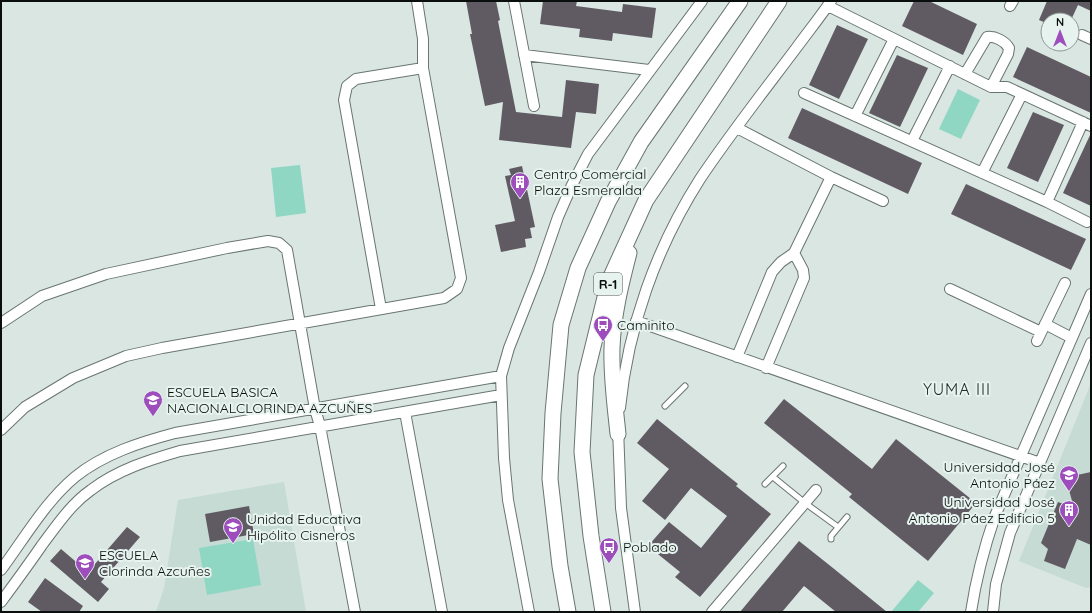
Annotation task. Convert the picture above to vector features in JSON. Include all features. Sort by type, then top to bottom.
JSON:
[{"type":"main road","name":"R-1","points":[[568,612],[560,566],[550,479],[553,412],[561,325],[578,268],[608,202],[640,142],[740,1]]},
{"type":"main road","name":"R-1","points":[[603,612],[591,536],[582,452],[586,375],[609,281],[642,209],[651,193],[779,1]]},
{"type":"main road","points":[[618,434],[612,365],[614,322],[619,291],[642,209]]},
{"type":"street","points":[[1,430],[25,407],[73,378],[126,356],[162,348],[444,298],[457,289],[461,278],[423,68],[423,39],[417,1]]},
{"type":"street","points":[[514,1],[534,106]]},
{"type":"street","points":[[529,612],[508,500],[504,458],[501,376],[509,348],[540,272],[558,217],[572,184],[588,154],[649,70],[702,1]]},
{"type":"street","points":[[635,612],[621,508],[618,434],[623,378],[636,321],[659,255],[679,215],[700,179],[829,3],[894,39],[991,87],[1007,87],[1087,124],[1047,202]]},
{"type":"street","points":[[965,74],[987,37],[992,36],[1006,43],[1009,48],[1008,54],[991,87]]},
{"type":"street","points":[[855,116],[894,39]]},
{"type":"street","points":[[524,54],[649,70]]},
{"type":"street","points":[[912,141],[950,66]]},
{"type":"street","points":[[381,309],[344,100],[347,86],[356,79],[423,68]]},
{"type":"street","points":[[804,93],[1047,202],[1087,222]]},
{"type":"street","points":[[982,173],[1022,94]]},
{"type":"street","points":[[737,128],[831,177],[883,200]]},
{"type":"street","points":[[738,358],[772,272],[781,262],[794,253],[831,177]]},
{"type":"street","points":[[1,323],[42,296],[106,274],[227,248],[268,241],[279,243],[287,250],[315,409],[320,426],[355,612]]},
{"type":"street","points":[[766,368],[804,278],[803,270],[794,253]]},
{"type":"street","points":[[1041,332],[1065,283]]},
{"type":"street","points":[[950,289],[1041,332],[1072,338]]},
{"type":"street","points":[[970,612],[985,545],[995,516],[1091,294]]},
{"type":"street","points":[[636,321],[1021,458],[1040,463]]},
{"type":"street","points":[[993,612],[996,584],[1010,533],[1091,343]]},
{"type":"street","points":[[1,570],[46,508],[59,493],[76,477],[100,461],[123,449],[150,439],[175,433],[501,376]]},
{"type":"street","points":[[1,602],[58,523],[72,507],[90,490],[112,476],[148,460],[180,451],[501,395]]},
{"type":"street","points":[[405,412],[442,612]]},
{"type":"street","points":[[712,612],[816,490]]},
{"type":"lane","points":[[665,406],[685,386]]},
{"type":"lane","points":[[765,484],[784,466]]},
{"type":"lane","points":[[773,477],[838,527]]},
{"type":"lane","points":[[830,538],[847,517]]},
{"type":"shaded area","name":"Universidad José Antonio Páez","points":[[1091,383],[1091,587],[1086,588],[1019,561]]},
{"type":"shaded area","name":"Unidad Educativa Hipólito Cisneros","points":[[284,482],[306,612],[156,612],[164,588],[178,500]]},
{"type":"green space","points":[[958,89],[980,100],[961,139],[939,129]]},
{"type":"green space","points":[[300,165],[306,213],[276,217],[271,168]]},
{"type":"green space","points":[[253,539],[261,585],[207,595],[199,548]]},
{"type":"green space","points":[[918,580],[934,593],[918,612],[891,612]]},
{"type":"building","points":[[466,1],[496,1],[500,20],[498,21],[516,112],[562,117],[566,80],[599,84],[596,114],[576,112],[571,148],[499,140],[503,102],[485,106],[470,34],[472,34]]},
{"type":"building","points":[[543,1],[577,1],[576,6],[622,12],[623,4],[656,8],[652,38],[613,33],[612,41],[579,37],[580,29],[540,24]]},
{"type":"building","points":[[914,1],[929,1],[977,24],[963,55],[902,26]]},
{"type":"building","points":[[1047,1],[1091,1],[1091,11],[1078,5],[1075,12],[1042,12]]},
{"type":"building","points":[[837,25],[868,39],[839,99],[809,85]]},
{"type":"building","points":[[1027,47],[1091,77],[1091,113],[1013,77]]},
{"type":"building","points":[[897,55],[928,68],[900,127],[869,113]]},
{"type":"building","points":[[802,108],[922,163],[908,194],[788,138]]},
{"type":"building","points":[[1033,112],[1064,125],[1038,182],[1007,168]]},
{"type":"building","points":[[1091,133],[1091,206],[1063,193]]},
{"type":"building","name":"Centro Comercial Plaza Esmeralda","points":[[522,166],[535,227],[530,228],[532,238],[525,239],[526,247],[501,252],[495,225],[515,221],[505,176],[511,175],[509,169]]},
{"type":"building","points":[[966,184],[1086,239],[1071,270],[951,214]]},
{"type":"building","points":[[784,399],[872,469],[896,439],[976,503],[928,561],[849,497],[852,494],[764,423]]},
{"type":"building","points":[[657,419],[738,484],[736,486],[771,514],[700,597],[675,577],[680,572],[648,546],[669,522],[701,548],[727,516],[691,488],[665,520],[642,501],[669,469],[637,443]]},
{"type":"building","name":"Universidad José Antonio Páez Edificio 5","points":[[1091,472],[1091,545],[1077,539],[1065,569],[1044,561],[1048,549],[1041,543],[1058,502],[1074,508],[1069,490],[1073,481],[1077,475]]},
{"type":"building","points":[[249,506],[254,534],[210,542],[205,514]]},
{"type":"building","points":[[127,527],[140,537],[101,582],[109,589],[98,602],[50,561],[61,549],[88,572]]},
{"type":"building","points":[[799,541],[887,612],[836,612],[804,586],[782,612],[740,612]]},
{"type":"building","points":[[45,578],[83,606],[79,612],[42,612],[28,602]]},
{"type":"place","name":"Centro Comercial Plaza Esmeralda","points":[[520,199]]},
{"type":"place","name":"Caminito","points":[[603,342]]},
{"type":"place","name":"ESCUELA BASICA NACIONALCLORINDA AZCUÑES","points":[[153,417]]},
{"type":"place","name":"Universidad José Antonio Páez","points":[[1069,492]]},
{"type":"place","name":"Universidad José Antonio Páez Edificio 5","points":[[1069,527]]},
{"type":"place","name":"Unidad Educativa Hipólito Cisneros","points":[[233,544]]},
{"type":"place","name":"Poblado","points":[[609,564]]},
{"type":"place","name":"ESCUELA Clorinda Azcuñes","points":[[85,580]]},
{"type":"district","name":"YUMA III","points":[[957,389]]}]
